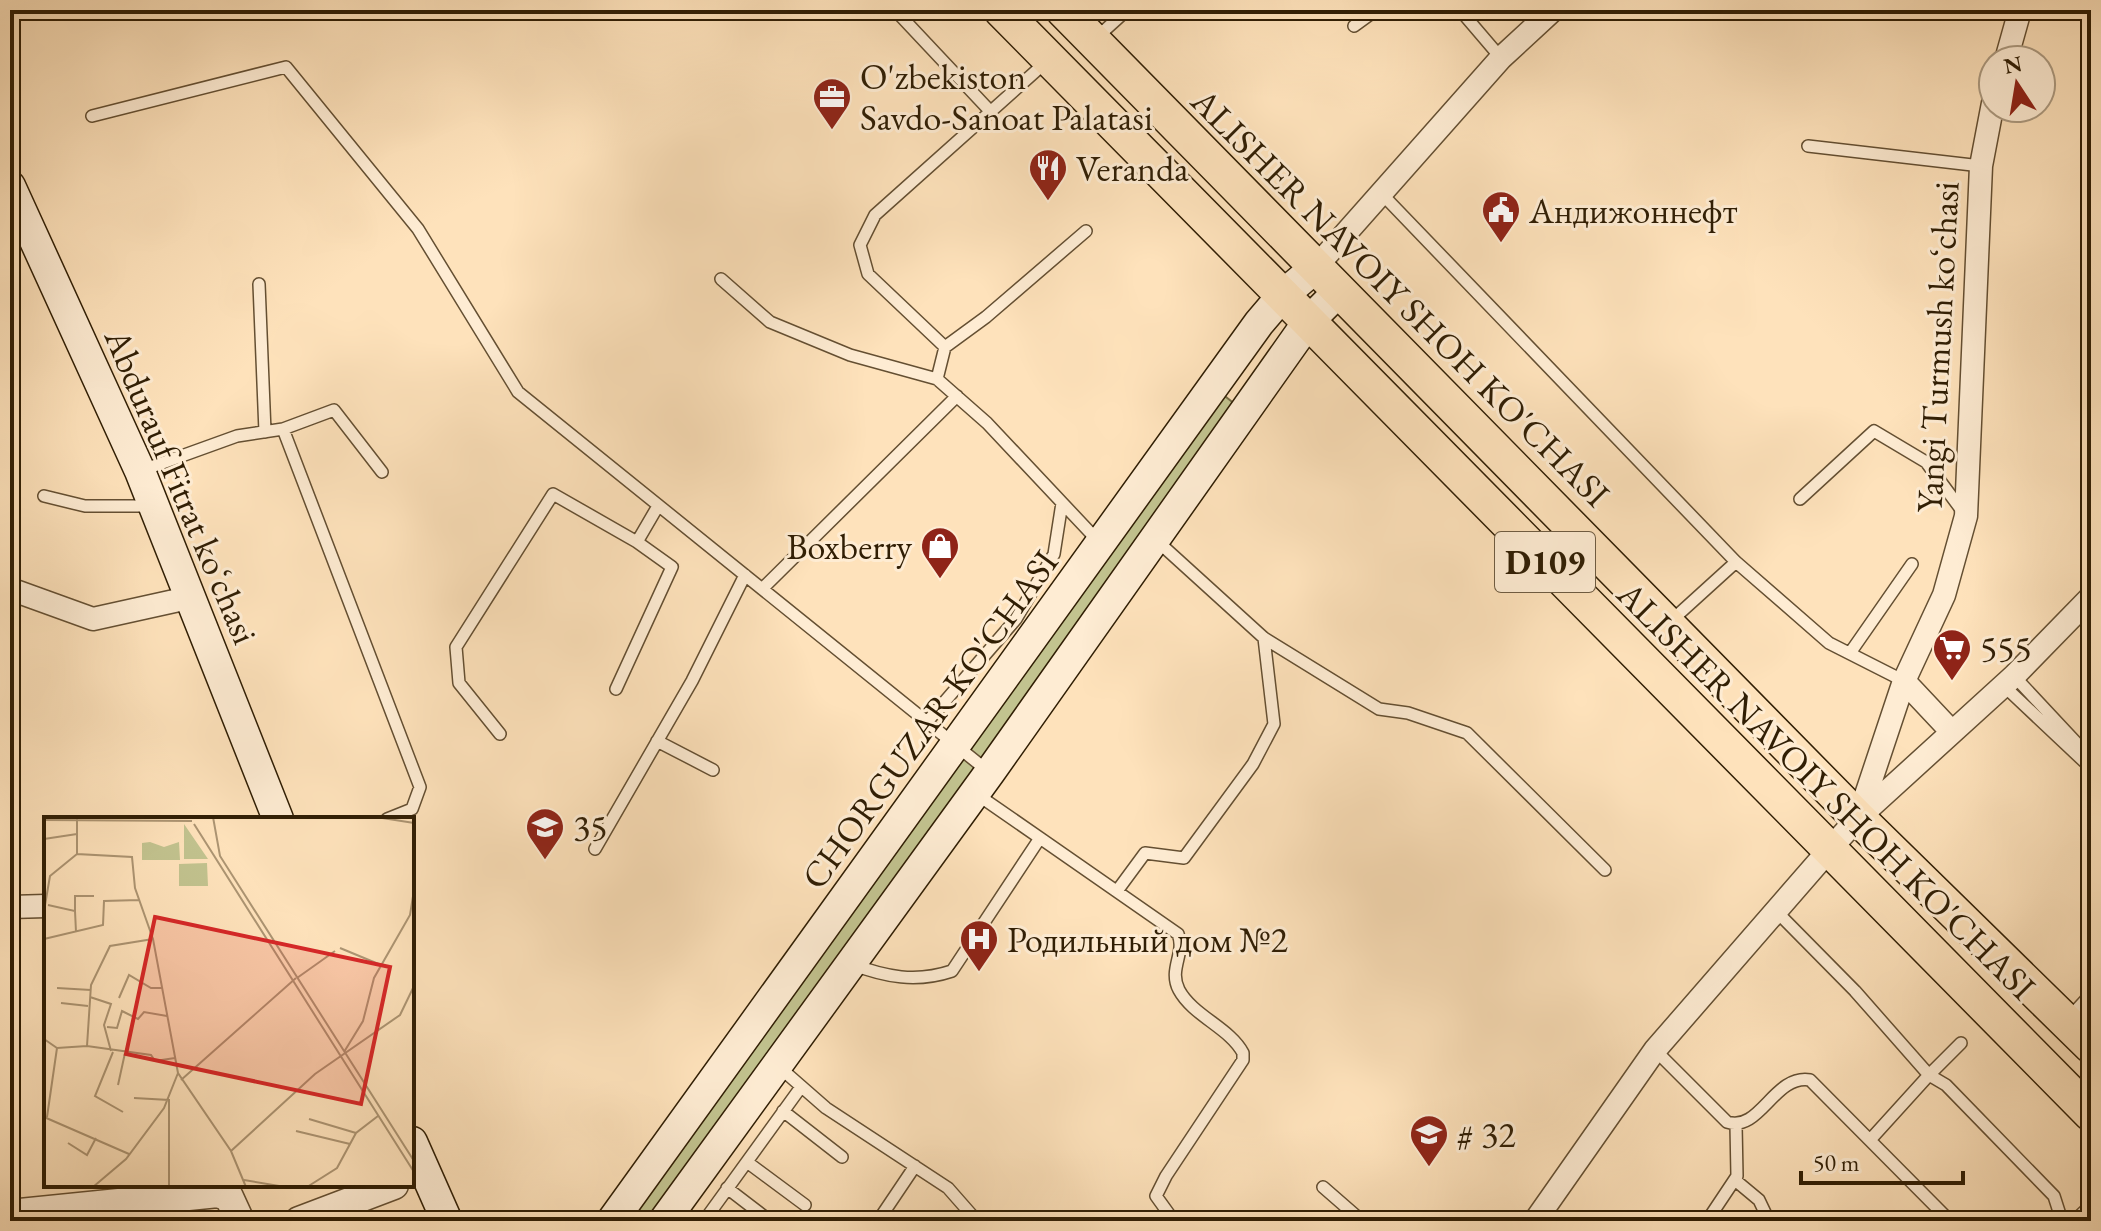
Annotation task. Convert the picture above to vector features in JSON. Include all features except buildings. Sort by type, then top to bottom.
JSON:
[{"type":"main road","name":"ALISHER NAVOIY SHOH KO'CHASI","points":[[1001,10],[2091,1114]]},
{"type":"main road","name":"ALISHER NAVOIY SHOH KO'CHASI","points":[[1063,10],[1858,818],[2091,1048]]},
{"type":"main road","name":"Abdurauf Fitrat koʻchasi","points":[[12,194],[155,506],[188,598],[277,817]]},
{"type":"main road","name":"CHORGUZAR KO'CHASI","points":[[612,1221],[1282,296],[1327,279]]},
{"type":"main road","points":[[664,1221],[982,782],[1308,322],[1327,279]]},
{"type":"main road","points":[[2011,1033],[2055,1011]]},
{"type":"main road","points":[[2058,1081],[2091,1048]]},
{"type":"main road","points":[[414,1153],[418,1176],[447,1221]]},
{"type":"street","points":[[1327,279],[1381,193],[1501,58],[1553,10]]},
{"type":"street","points":[[2010,44],[2020,10]]},
{"type":"street","name":"Yangi Turmush koʻchasi","points":[[1858,818],[1904,681],[1944,595],[1966,516],[1981,166],[1989,124]]},
{"type":"street","points":[[10,589],[93,619],[188,598]]},
{"type":"street","points":[[1539,1220],[1655,1050],[1829,850],[1858,818],[2009,681],[2091,597]]},
{"type":"street","points":[[1904,681],[1951,731]]},
{"type":"street","points":[[10,907],[44,906]]},
{"type":"street","points":[[299,1221],[389,1187]]},
{"type":"street","points":[[10,1214],[218,1193],[229,1197],[240,1221]]},
{"type":"lane","points":[[895,10],[990,111]]},
{"type":"lane","points":[[1093,41],[1127,10]]},
{"type":"lane","points":[[1354,26],[1376,10]]},
{"type":"lane","points":[[1460,10],[1501,58]]},
{"type":"lane","points":[[945,347],[868,274],[860,245],[875,215],[1049,59]]},
{"type":"lane","points":[[92,116],[286,67],[418,229],[518,392],[957,746],[982,782],[1040,838],[1178,934],[1181,946],[1174,978],[1180,993],[1243,1053],[1243,1060],[1156,1196],[1174,1221]]},
{"type":"lane","points":[[1808,146],[1981,166]]},
{"type":"lane","points":[[1381,193],[1736,562],[1829,643],[1904,681]]},
{"type":"lane","points":[[937,379],[945,347],[986,317],[1086,231]]},
{"type":"lane","points":[[721,279],[770,322],[850,355],[937,379],[1101,545]]},
{"type":"lane","points":[[259,284],[265,432]]},
{"type":"lane","points":[[762,589],[957,396]]},
{"type":"lane","points":[[140,471],[237,436],[283,429],[334,410],[382,472]]},
{"type":"lane","points":[[283,429],[420,787],[412,809],[392,817]]},
{"type":"lane","points":[[1800,499],[1874,431],[1926,462],[1966,516]]},
{"type":"lane","points":[[500,734],[459,683],[456,647],[553,494],[637,542],[672,567],[616,689]]},
{"type":"lane","points":[[44,496],[85,506],[155,506]]},
{"type":"lane","points":[[927,722],[1016,619],[1054,554],[1062,503]]},
{"type":"lane","points":[[637,542],[658,506]]},
{"type":"lane","points":[[1155,539],[1264,638],[1379,709],[1408,713],[1467,733],[1605,870]]},
{"type":"lane","points":[[1668,624],[1736,562]]},
{"type":"lane","points":[[1850,653],[1912,564]]},
{"type":"lane","points":[[595,849],[692,681],[745,575]]},
{"type":"lane","points":[[1117,891],[1145,853],[1184,858],[1253,764],[1274,724],[1264,638]]},
{"type":"lane","points":[[2009,681],[2085,752],[2091,747]]},
{"type":"lane","points":[[2009,681],[2091,768]]},
{"type":"lane","points":[[657,741],[713,770]]},
{"type":"lane","points":[[850,964],[885,977],[928,979],[952,971],[1040,838]]},
{"type":"lane","points":[[1776,911],[1855,991],[1929,1075],[1946,1085],[2054,1196],[2062,1221]]},
{"type":"lane","points":[[2055,1011],[2091,994]]},
{"type":"lane","points":[[1870,1140],[1961,1043]]},
{"type":"lane","points":[[1655,1050],[1727,1122],[1736,1125],[1745,1123],[1785,1084],[1798,1078],[1810,1080],[1950,1221]]},
{"type":"lane","points":[[777,1066],[826,1108],[948,1188],[977,1221]]},
{"type":"lane","points":[[704,1221],[801,1087]]},
{"type":"lane","points":[[783,1111],[842,1157]]},
{"type":"lane","points":[[1707,1221],[1735,1180],[1736,1125]]},
{"type":"lane","points":[[747,1162],[805,1205]]},
{"type":"lane","points":[[878,1221],[915,1166]]},
{"type":"lane","points":[[1735,1180],[1759,1200],[1769,1221]]},
{"type":"lane","points":[[1323,1187],[1362,1221]]},
{"type":"lane","points":[[727,1188],[770,1221]]},
{"type":"lane","points":[[2074,1221],[2091,1205]]},
{"type":"green space","points":[[1221,393],[1236,405],[650,1221],[624,1221]]},
{"type":"place","name":"O'zbekiston Savdo-Sanoat Palatasi","points":[[832,131]]},
{"type":"place","name":"Veranda","points":[[1048,202]]},
{"type":"place","name":"Андижоннефт","points":[[1501,244]]},
{"type":"place","name":"Boxberry","points":[[940,580]]},
{"type":"place","name":"555","points":[[1952,682]]},
{"type":"place","name":"35","points":[[545,861]]},
{"type":"place","name":"Родильный дом №2","points":[[979,973]]},
{"type":"place","name":"# 32","points":[[1429,1168]]}]
